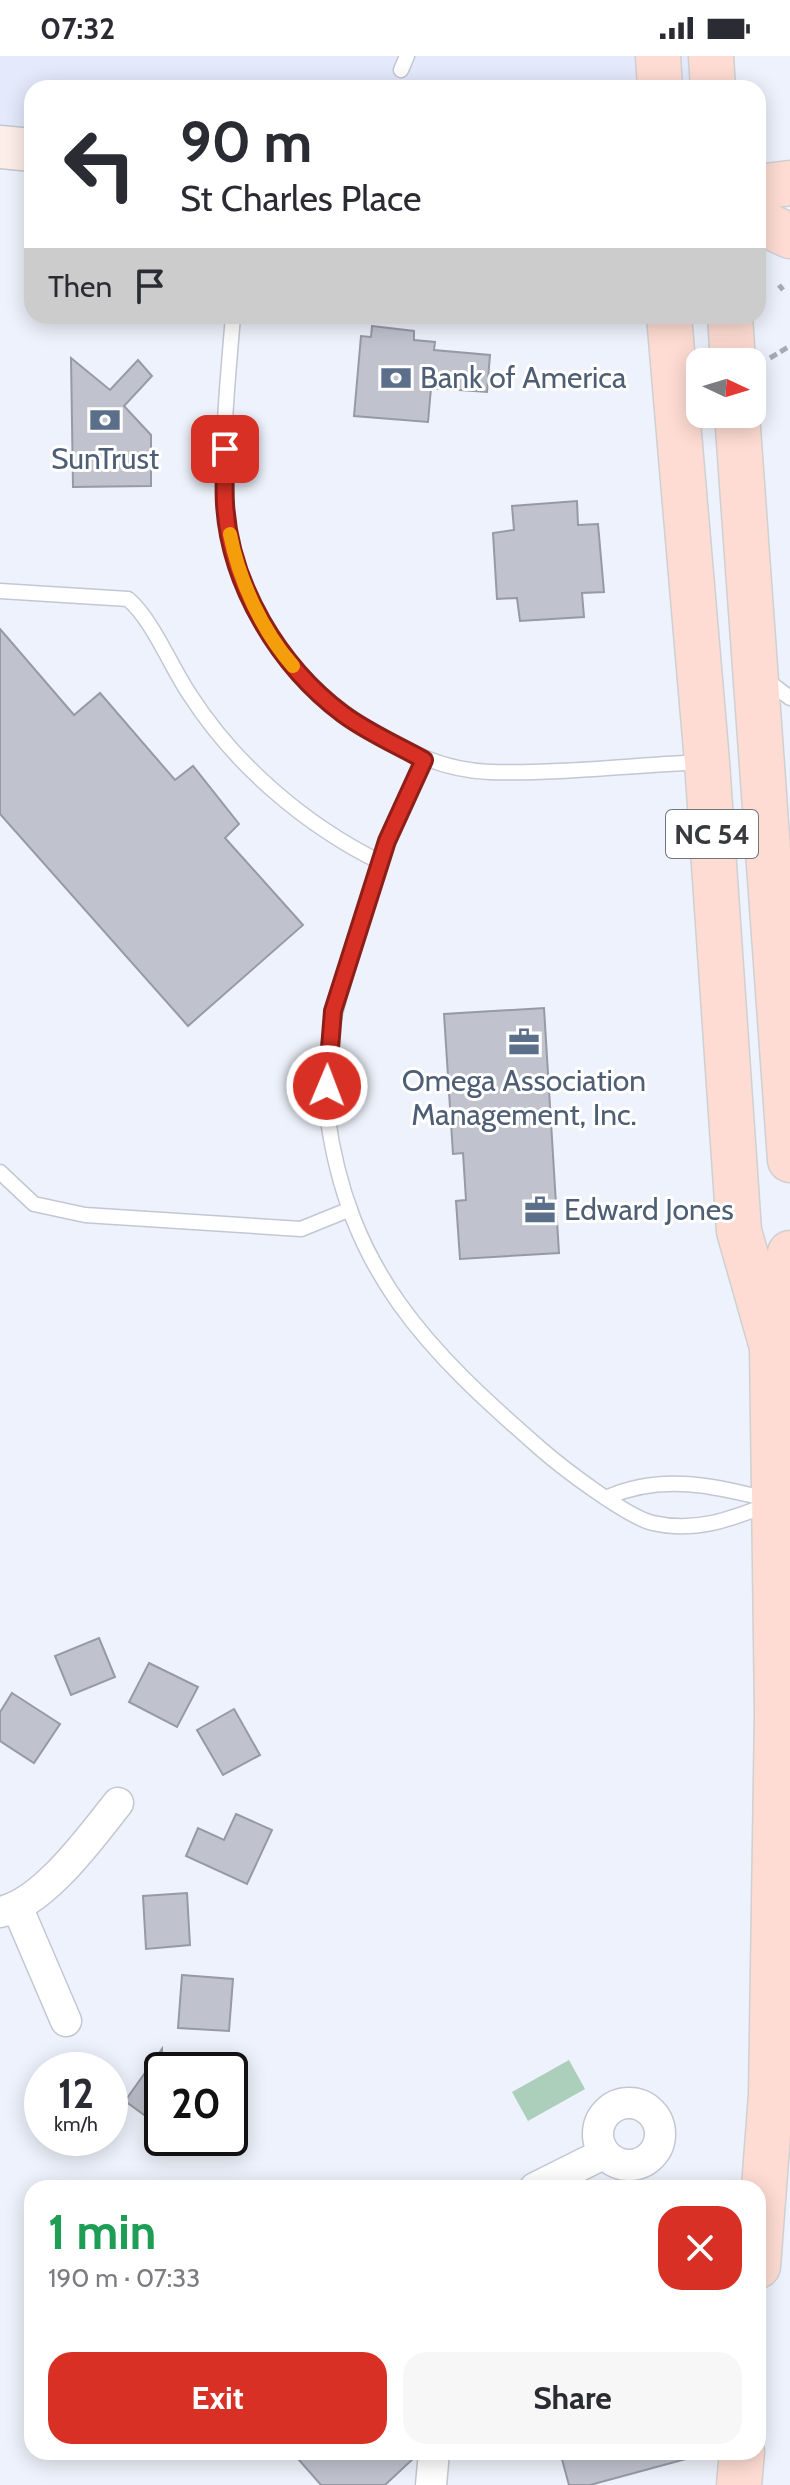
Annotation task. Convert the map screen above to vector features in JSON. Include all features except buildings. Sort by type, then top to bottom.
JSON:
[{"type":"main road","points":[[658,56],[660,80]]},
{"type":"main road","points":[[711,56],[712,80]]},
{"type":"main road","points":[[0,147],[24,149]]},
{"type":"main road","points":[[766,186],[790,183]]},
{"type":"main road","points":[[766,225],[790,236]]},
{"type":"main road","name":"NC 54","points":[[670,324],[707,762],[739,1231],[772,1347],[785,1501],[771,2095],[765,2180]]},
{"type":"main road","points":[[734,324],[746,348]]},
{"type":"main road","name":"NC 54","points":[[739,428],[774,685],[773,798],[790,1160]]},
{"type":"main road","name":"NC 54","points":[[772,1347],[790,1253]]},
{"type":"main road","points":[[739,2485],[741,2460]]},
{"type":"street","points":[[66,2021],[9,1911],[76,1856],[118,1803]]},
{"type":"street","points":[[551,2180],[603,2154]]},
{"type":"street","points":[[431,2485],[433,2460]]},
{"type":"lane","points":[[232,324],[225,421],[225,506],[233,549],[248,591],[278,649],[311,685],[344,715],[424,760],[488,772],[707,762]]},
{"type":"lane","points":[[0,591],[128,599],[141,610],[189,695],[214,732],[240,762],[329,832],[380,862]]},
{"type":"lane","points":[[424,760],[380,862],[329,1032],[327,1112],[348,1210],[376,1270],[408,1318],[440,1357],[575,1478],[651,1523],[709,1527],[785,1501]]},
{"type":"lane","points":[[0,1172],[34,1204],[85,1215],[301,1229],[348,1210]]},
{"type":"lane","points":[[608,1497],[644,1484],[708,1484],[785,1501]]},
{"type":"path","points":[[766,355],[790,346]]},
{"type":"shaded area","points":[[0,56],[705,56],[707,80],[24,80],[24,149],[0,147]]},
{"type":"green space","points":[[569,2060],[585,2089],[528,2121],[512,2092]]},
{"type":"slow traffic","points":[[230,534],[248,591],[278,649],[293,666]]},
{"type":"place","name":"Bank of America","points":[[396,378]]},
{"type":"place","name":"SunTrust","points":[[105,420]]},
{"type":"place","name":"Omega Association Management, Inc.","points":[[524,1042]]},
{"type":"place","name":"Edward Jones","points":[[540,1210]]},
{"type":"route","points":[[225,449],[225,506],[233,549],[248,591],[278,649],[344,715],[424,760],[387,841],[333,1011],[327,1086]]}]
